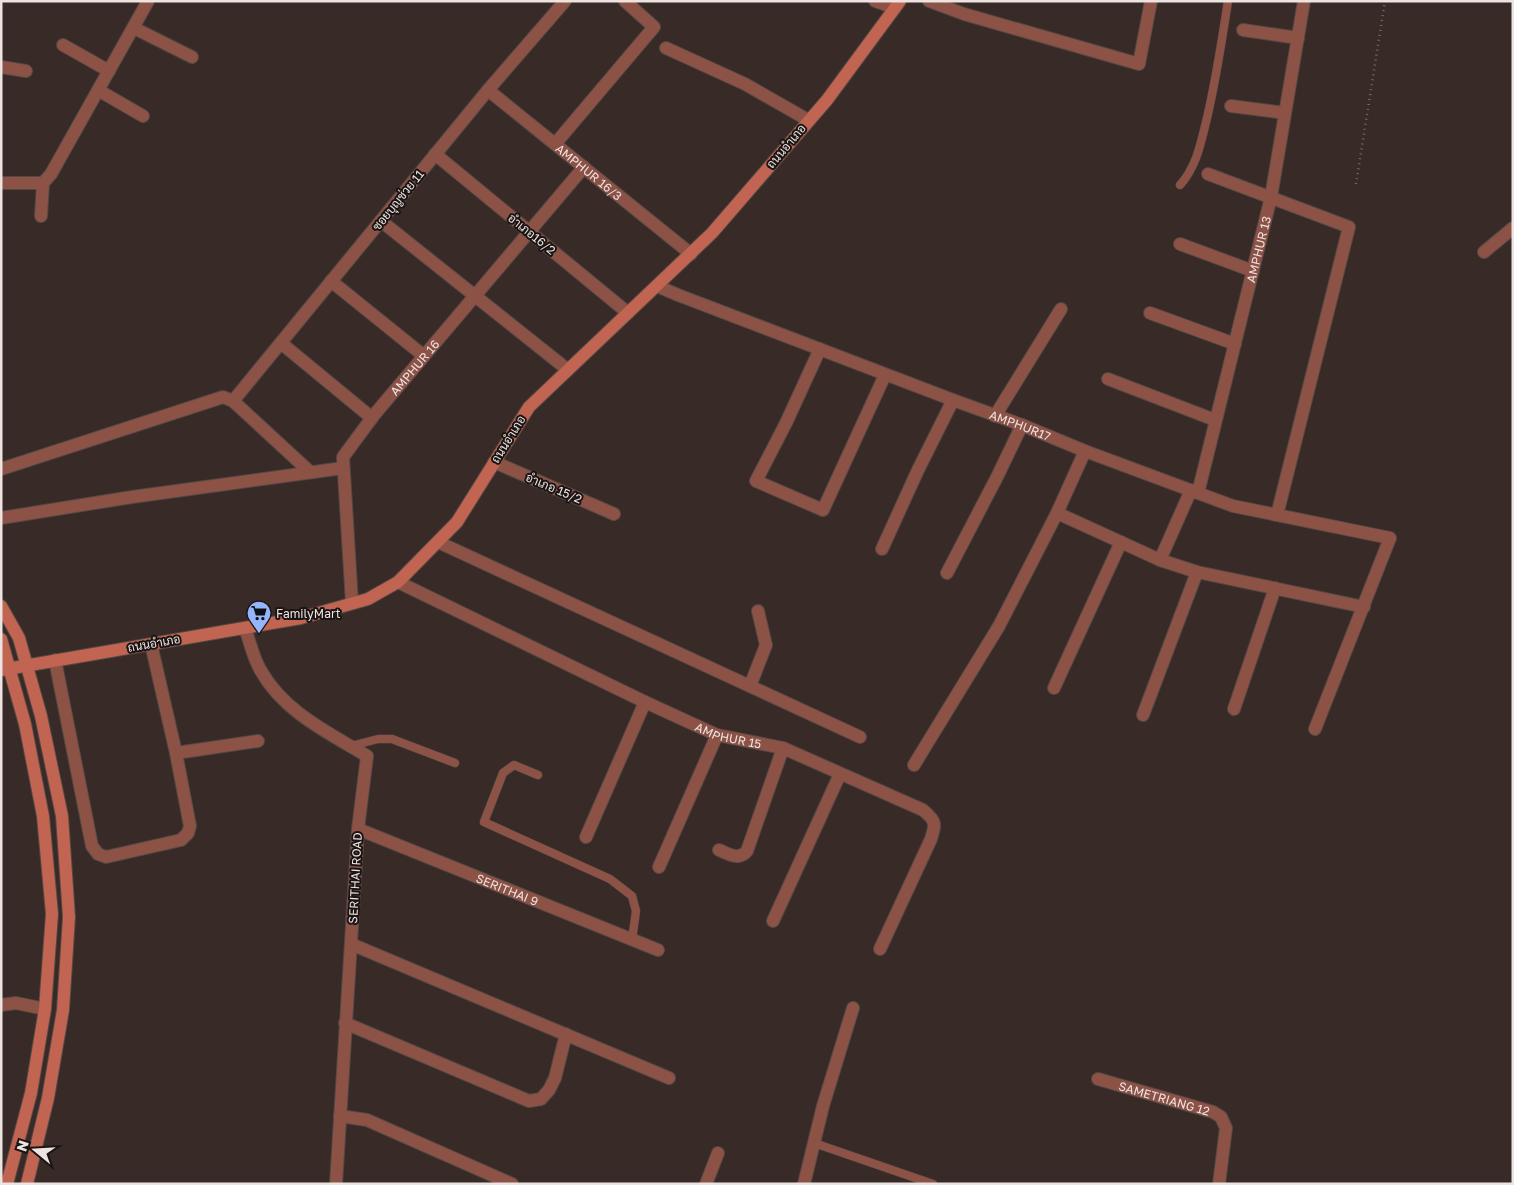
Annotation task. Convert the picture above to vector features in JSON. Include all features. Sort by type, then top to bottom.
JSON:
[{"type":"street","points":[[41,216],[43,183],[51,174],[148,1]]},
{"type":"street","name":"ซอยบุญช่วย 11","points":[[233,401],[488,90],[565,1]]},
{"type":"street","points":[[555,144],[654,27],[625,1]]},
{"type":"street","points":[[875,1],[897,5]]},
{"type":"street","points":[[928,1],[964,14],[1140,64],[1152,1]]},
{"type":"street","name":"AMPHUR 13","points":[[1160,560],[1194,492],[1216,420],[1271,197],[1304,1]]},
{"type":"street","name":"ถนนอำเภอ","points":[[6,669],[301,618],[368,598],[398,582],[457,522],[528,407],[712,233],[826,100],[897,5]]},
{"type":"street","points":[[134,28],[192,57]]},
{"type":"street","points":[[1243,30],[1298,38]]},
{"type":"street","points":[[62,45],[109,71]]},
{"type":"street","points":[[666,48],[746,84],[808,120]]},
{"type":"street","points":[[1,67],[26,71]]},
{"type":"street","points":[[98,90],[143,116]]},
{"type":"street","name":"AMPHUR 16/3","points":[[488,90],[691,254]]},
{"type":"street","points":[[1231,106],[1285,113]]},
{"type":"street","name":"อำเภอ16/2","points":[[435,154],[628,313]]},
{"type":"street","name":"AMPHUR 16","points":[[352,603],[342,458],[372,418],[584,167]]},
{"type":"street","points":[[1208,174],[1349,227],[1277,515]]},
{"type":"street","points":[[1,183],[43,183]]},
{"type":"street","points":[[380,221],[568,370]]},
{"type":"street","points":[[1484,252],[1513,228]]},
{"type":"street","points":[[1180,244],[1253,271]]},
{"type":"street","points":[[332,281],[424,356]]},
{"type":"street","name":"AMPHUR17","points":[[657,286],[678,296],[995,416],[1022,424],[1085,451],[1234,506],[1390,538],[1364,606]]},
{"type":"street","points":[[995,416],[1061,309]]},
{"type":"street","points":[[1150,313],[1235,344]]},
{"type":"street","points":[[281,343],[372,418]]},
{"type":"street","points":[[820,350],[756,481],[823,510],[886,375]]},
{"type":"street","points":[[1108,379],[1216,420]]},
{"type":"street","points":[[1,469],[222,397],[233,401],[310,472]]},
{"type":"street","points":[[882,549],[953,400]]},
{"type":"street","points":[[947,572],[997,477],[1022,424]]},
{"type":"street","points":[[914,765],[999,626],[1057,513],[1085,451]]},
{"type":"street","name":"อำเภอ 15/2","points":[[494,462],[614,514]]},
{"type":"street","points":[[1,518],[132,497],[343,468]]},
{"type":"street","points":[[1057,513],[1160,560],[1197,572],[1364,606],[1315,730]]},
{"type":"street","points":[[438,542],[860,738]]},
{"type":"street","points":[[1054,688],[1121,542]]},
{"type":"street","points":[[1143,715],[1197,572]]},
{"type":"street","name":"AMPHUR 15","points":[[398,582],[716,735],[783,748],[923,810],[932,818],[935,826],[931,839],[880,948]]},
{"type":"street","points":[[1234,709],[1276,588]]},
{"type":"street","points":[[1,606],[19,638],[41,716],[62,816],[69,917],[63,1010],[48,1098],[27,1184]]},
{"type":"street","points":[[750,686],[766,645],[758,611]]},
{"type":"street","name":"SERITHAI ROAD","points":[[245,628],[260,671],[283,700],[315,725],[367,756],[358,829],[336,1184]]},
{"type":"street","points":[[1,639],[6,669],[25,724],[43,816],[52,914],[45,1009],[31,1093],[7,1184]]},
{"type":"street","points":[[55,660],[92,846],[98,854],[106,858],[181,840],[188,833],[190,826],[176,753],[150,644]]},
{"type":"street","points":[[586,837],[645,702]]},
{"type":"street","points":[[659,867],[716,735]]},
{"type":"street","points":[[176,753],[258,741]]},
{"type":"street","points":[[719,850],[738,857],[743,856],[747,851],[783,748]]},
{"type":"street","points":[[773,921],[840,774]]},
{"type":"street","name":"SERITHAI 9","points":[[358,829],[658,950]]},
{"type":"street","points":[[351,944],[669,1078]]},
{"type":"street","points":[[1,1005],[16,1003],[45,1009]]},
{"type":"street","points":[[804,1184],[823,1106],[853,1008]]},
{"type":"street","points":[[345,1023],[529,1101],[541,1099],[550,1090],[555,1078],[566,1034]]},
{"type":"street","name":"SAMETRIANG 12","points":[[1098,1080],[1213,1112],[1221,1117],[1226,1128],[1219,1184]]},
{"type":"street","points":[[340,1116],[367,1120],[512,1184]]},
{"type":"street","points":[[706,1184],[718,1153]]},
{"type":"lane","points":[[1180,185],[1188,176],[1194,164],[1201,141],[1212,98],[1228,1]]},
{"type":"lane","points":[[351,746],[378,739],[392,739],[455,763]]},
{"type":"lane","points":[[538,775],[514,765],[503,773],[484,822],[610,879],[632,896],[636,912],[632,940]]},
{"type":"lane","points":[[814,1143],[933,1184]]},
{"type":"path","points":[[1356,184],[1385,1]]},
{"type":"place","name":"FamilyMart","points":[[259,634]]}]
